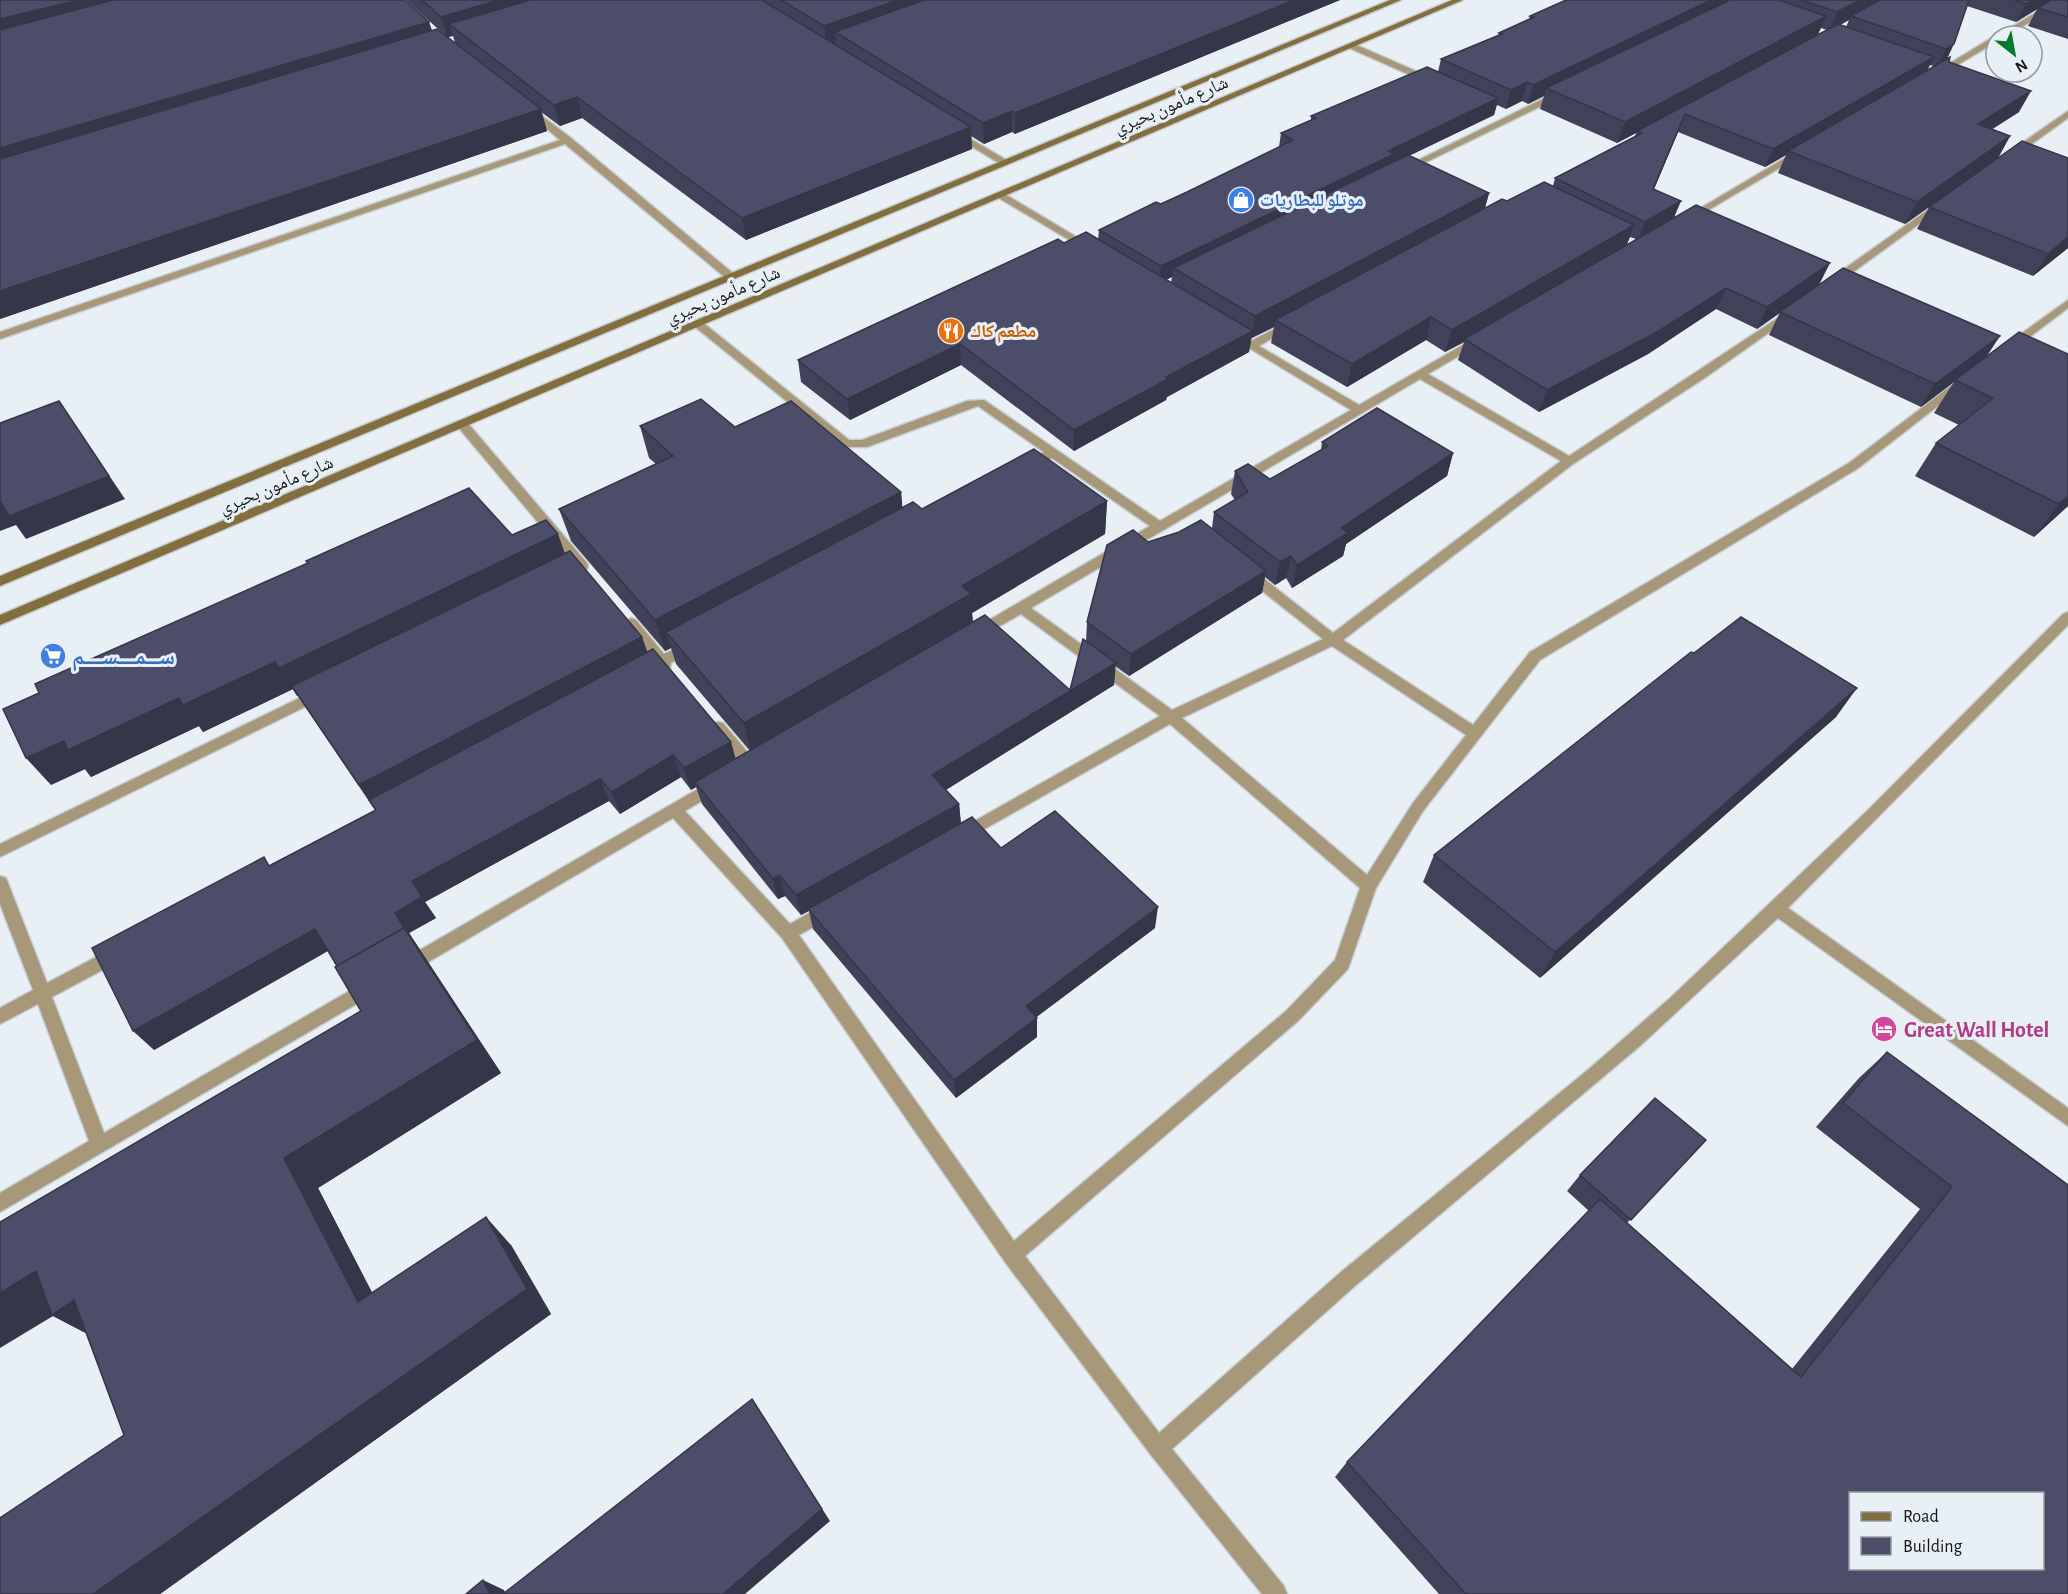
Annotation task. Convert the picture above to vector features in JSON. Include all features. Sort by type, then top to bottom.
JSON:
[{"type":"street","name":"شارع مأمون بحيري","points":[[0,581],[1397,0]]},
{"type":"street","name":"شارع مأمون بحيري","points":[[0,620],[1459,0]]},
{"type":"street","points":[[2021,24],[2062,0]]},
{"type":"street","points":[[1930,74],[1984,45]]},
{"type":"street","points":[[1352,46],[1437,84]]},
{"type":"street","points":[[1394,175],[1564,92]]},
{"type":"street","points":[[521,103],[731,277]]},
{"type":"street","points":[[1501,113],[1512,117]]},
{"type":"street","points":[[2001,162],[2068,114]]},
{"type":"street","points":[[945,126],[1005,163]]},
{"type":"street","points":[[0,336],[568,140]]},
{"type":"street","points":[[1680,223],[1813,145]]},
{"type":"street","points":[[1000,195],[1100,254]]},
{"type":"street","points":[[1827,286],[1952,196]]},
{"type":"street","points":[[2002,352],[2068,303]]},
{"type":"street","points":[[953,840],[1171,717],[1332,640],[1569,461],[1702,375],[1798,306]]},
{"type":"street","points":[[1251,346],[1304,317]]},
{"type":"street","points":[[698,324],[847,444],[863,444],[971,403],[980,402],[1160,527]]},
{"type":"street","points":[[961,642],[1160,527],[1182,520],[1359,410],[1490,334]]},
{"type":"street","points":[[1241,340],[1359,410]]},
{"type":"street","points":[[1420,374],[1569,461]]},
{"type":"street","points":[[1012,1255],[1292,1016],[1342,964],[1369,886],[1418,807],[1535,656],[1852,466],[1974,374]]},
{"type":"street","points":[[462,424],[580,569]]},
{"type":"street","points":[[1021,469],[1053,452]]},
{"type":"street","points":[[1241,567],[1332,640],[1476,734]]},
{"type":"street","points":[[1022,607],[1171,717],[1369,886]]},
{"type":"street","points":[[625,617],[677,678]]},
{"type":"street","points":[[1158,1448],[1350,1278],[1534,1126],[1674,1005],[1777,909],[1959,729],[2068,617]]},
{"type":"street","points":[[633,677],[705,638]]},
{"type":"street","points":[[0,851],[337,684]]},
{"type":"street","points":[[0,1203],[746,768],[706,713]]},
{"type":"street","points":[[675,810],[788,933],[1012,1255],[1158,1448],[1276,1594]]},
{"type":"street","points":[[0,883],[100,1145]]},
{"type":"street","points":[[788,933],[839,904]]},
{"type":"street","points":[[1777,909],[2068,1118]]},
{"type":"street","points":[[0,1016],[126,949]]},
{"type":"building","points":[[0,0],[78,0],[0,19]]},
{"type":"building","points":[[113,0],[405,0],[429,22],[0,148],[0,30]]},
{"type":"building","points":[[422,0],[499,0],[441,17]]},
{"type":"building","points":[[530,0],[762,0],[971,127],[742,218],[577,97],[554,105],[449,24]]},
{"type":"building","points":[[781,0],[898,0],[824,26]]},
{"type":"building","points":[[924,0],[1294,0],[1015,113],[1012,111],[983,123],[835,32]]},
{"type":"building","points":[[1566,0],[1711,0],[1533,85],[1527,82],[1511,90],[1441,59],[1502,34],[1499,33]]},
{"type":"building","points":[[1730,0],[1779,0],[1826,16],[1625,122],[1546,88]]},
{"type":"building","points":[[1801,0],[1860,0],[1837,12]]},
{"type":"building","points":[[1880,0],[1969,0],[1954,44],[1946,49],[1851,16]]},
{"type":"building","points":[[2014,0],[2032,0],[2026,4]]},
{"type":"building","points":[[2051,0],[2068,0],[2068,17],[2038,8]]},
{"type":"building","points":[[1838,24],[1934,57],[1773,149],[1685,114],[1653,189],[1681,201],[1645,222],[1555,178],[1642,133],[1637,131]]},
{"type":"building","points":[[437,29],[541,109],[0,291],[0,159]]},
{"type":"building","points":[[1950,57],[1949,62],[1984,74],[1984,84],[2011,84],[2031,91],[1978,124],[2010,136],[1917,202],[1788,151]]},
{"type":"building","points":[[1427,67],[1498,98],[1388,151],[1394,154],[1161,266],[1099,230],[1156,202],[1161,204],[1187,192],[1293,140],[1281,133],[1316,118],[1311,116]]},
{"type":"building","points":[[2022,141],[2068,158],[2068,237],[2048,254],[1929,207]]},
{"type":"building","points":[[1408,155],[1489,193],[1255,316],[1173,268]]},
{"type":"building","points":[[1544,182],[1634,225],[1452,330],[1431,317],[1352,364],[1275,320],[1502,199],[1507,201]]},
{"type":"building","points":[[1696,205],[1830,263],[1767,307],[1726,288],[1657,332],[1547,390],[1464,339]]},
{"type":"building","points":[[1086,232],[1253,331],[1166,377],[1168,379],[1074,430],[960,344],[847,399],[798,360],[1058,239],[1064,243]]},
{"type":"building","points":[[1843,268],[2000,336],[1935,384],[1780,312]]},
{"type":"building","points":[[2019,332],[2068,354],[2068,496],[2059,504],[1936,443],[1993,398],[1955,380]]},
{"type":"building","points":[[701,399],[735,427],[791,401],[901,492],[655,620],[559,509],[673,456],[640,426]]},
{"type":"building","points":[[59,401],[109,476],[9,516],[0,501],[0,423]]},
{"type":"building","points":[[1377,408],[1453,453],[1341,528],[1348,533],[1297,565],[1291,556],[1280,562],[1214,512],[1248,492],[1235,471],[1248,464],[1270,479],[1328,446],[1322,442]]},
{"type":"building","points":[[1034,449],[1107,501],[962,586],[971,594],[744,723],[666,632],[913,502],[922,509]]},
{"type":"building","points":[[469,488],[512,535],[546,520],[558,534],[279,668],[275,662],[183,705],[179,698],[68,750],[64,741],[26,758],[3,709],[39,693],[35,684],[308,563],[306,561]]},
{"type":"building","points":[[1201,520],[1266,571],[1131,654],[1087,622],[1107,545],[1133,530],[1148,542],[1179,532]]},
{"type":"building","points":[[570,551],[642,637],[359,785],[292,686]]},
{"type":"building","points":[[985,615],[1070,690],[1083,639],[1116,663],[932,775],[959,804],[796,895],[779,875],[773,879],[695,782]]},
{"type":"building","points":[[1741,617],[1857,688],[1555,952],[1434,855],[1691,652],[1694,653]]},
{"type":"building","points":[[653,649],[731,742],[684,768],[673,755],[612,792],[600,779],[412,881],[422,897],[395,913],[404,928],[337,966],[315,929],[133,1031],[92,948],[264,857],[269,866],[376,810],[369,800]]},
{"type":"building","points":[[1055,811],[1158,907],[1026,1006],[1037,1018],[954,1080],[808,909],[972,817],[1001,848]]},
{"type":"building","points":[[404,928],[477,1040],[284,1158],[358,1302],[486,1217],[527,1289],[93,1594],[0,1594],[0,1518],[124,1435],[74,1300],[52,1315],[36,1271],[0,1293],[0,1222],[361,1011],[335,967]]},
{"type":"building","points":[[1887,1052],[2068,1185],[2068,1594],[1466,1594],[1347,1462],[1600,1199],[1801,1377],[1952,1187],[1843,1103]]},
{"type":"building","points":[[1655,1098],[1706,1140],[1631,1220],[1580,1175]]},
{"type":"building","points":[[752,1399],[822,1509],[723,1594],[503,1594]]},
{"type":"building","points":[[483,1580],[490,1594],[466,1594]]},
{"type":"place","name":"موتلو للبطاريات","points":[[1241,200]]},
{"type":"place","name":"مطعم كاك","points":[[951,331]]},
{"type":"place","name":"ســـمــــســــم","points":[[53,656]]},
{"type":"place","name":"Great Wall Hotel","points":[[1884,1029]]}]
